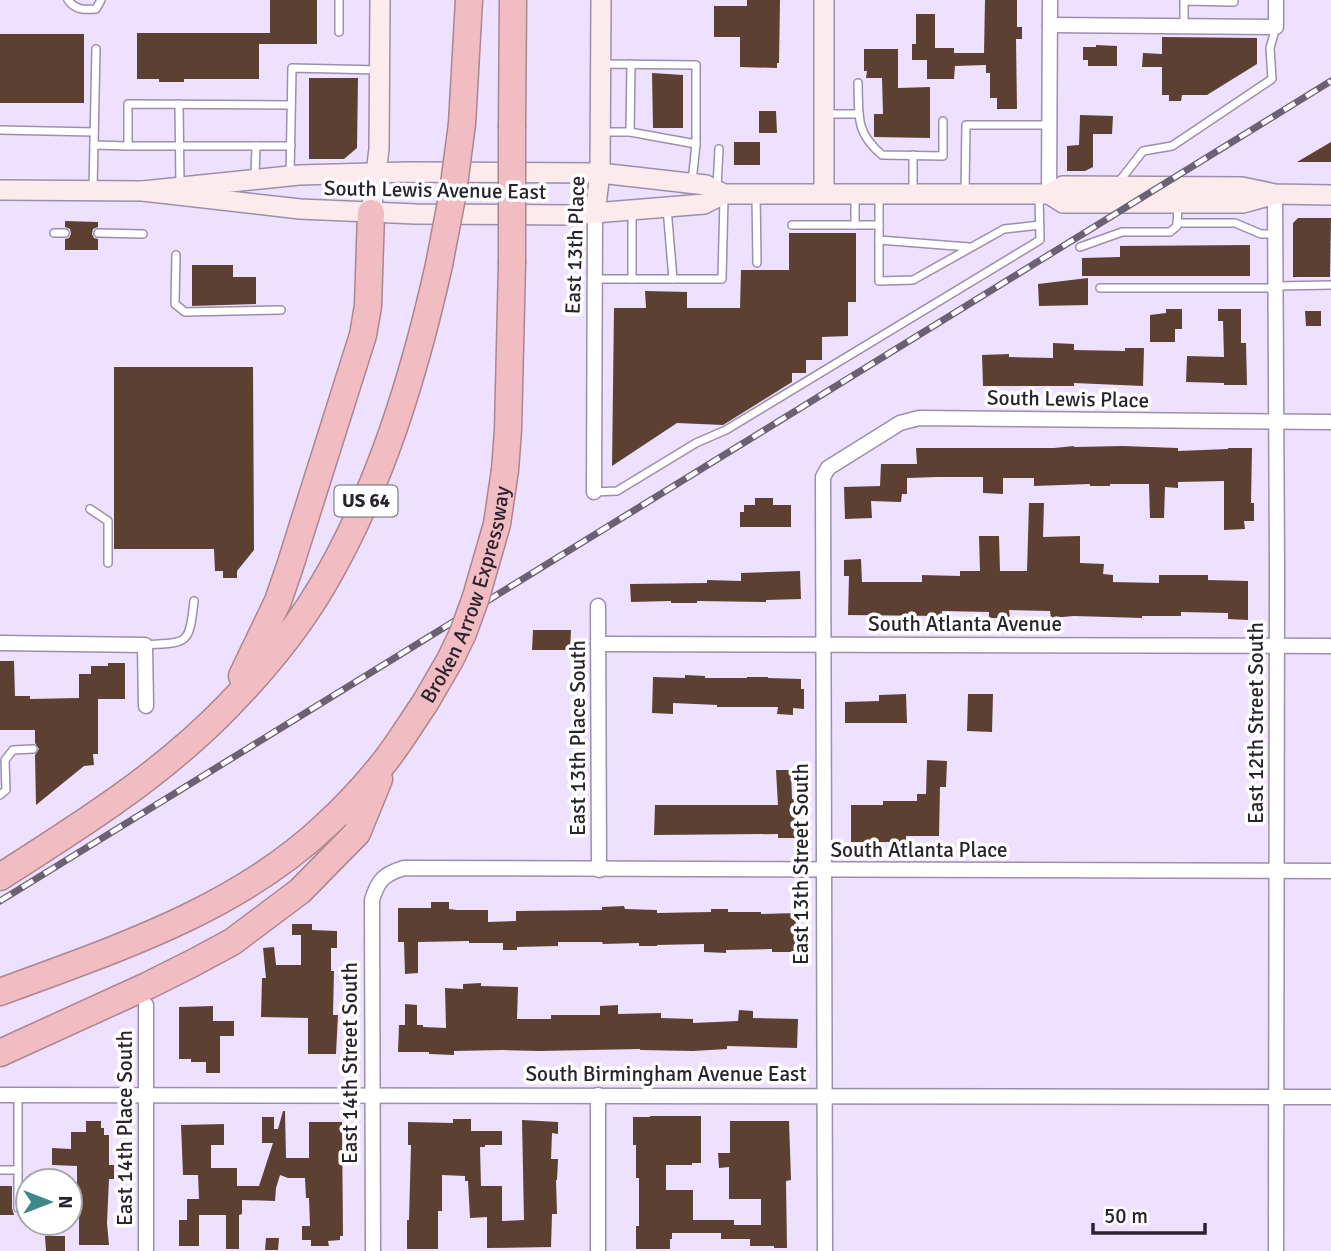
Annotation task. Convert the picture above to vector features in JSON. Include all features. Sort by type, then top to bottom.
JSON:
[{"type":"highway","name":"US 64","points":[[0,877],[71,832],[150,775],[190,742],[228,706],[263,667],[293,630],[320,589],[362,510],[383,458],[427,318],[453,192],[462,124],[469,0]]},
{"type":"highway","name":"Broken Arrow Expressway","points":[[0,992],[88,960],[164,928],[244,887],[281,862],[323,828],[387,759],[450,660],[476,597],[497,524],[505,470],[512,264],[513,0]]},
{"type":"highway","points":[[228,706],[278,601],[363,335],[368,306],[371,213]]},
{"type":"highway","points":[[0,1053],[191,964],[232,942],[291,898],[357,833],[387,759]]},
{"type":"street","points":[[371,213],[377,172],[380,0]]},
{"type":"street","name":"East 13th Place","points":[[594,492],[595,213],[600,173],[601,0]]},
{"type":"street","points":[[824,0],[824,194]]},
{"type":"street","points":[[1044,194],[1049,125],[1050,0]]},
{"type":"street","points":[[1050,24],[1276,27],[1276,0]]},
{"type":"street","name":"South Lewis Avenue East","points":[[0,190],[143,191],[290,176],[377,172],[600,173],[706,185],[720,192],[756,194],[1044,194],[1063,186],[1115,186],[1242,187],[1275,194],[1331,195]]},
{"type":"street","name":"South Lewis Avenue East","points":[[143,191],[292,208],[371,213],[570,215],[704,204],[720,192]]},
{"type":"street","name":"South Lewis Avenue East","points":[[1044,194],[1063,203],[1177,213],[1243,203],[1275,194]]},
{"type":"street","name":"East 12th Street South","points":[[1275,194],[1276,1251]]},
{"type":"street","name":"South Lewis Place","points":[[823,477],[828,468],[900,423],[919,418],[1331,422]]},
{"type":"street","name":"East 13th Street South","points":[[823,477],[825,1251]]},
{"type":"street","name":"East 13th Place South","points":[[598,606],[599,870]]},
{"type":"street","points":[[0,643],[145,645],[146,706]]},
{"type":"street","name":"South Atlanta Avenue","points":[[598,644],[1331,646]]},
{"type":"street","name":"South Atlanta Place","points":[[383,878],[404,868],[1331,871]]},
{"type":"street","name":"East 14th Street South","points":[[373,1251],[372,900],[383,878]]},
{"type":"street","name":"East 14th Place South","points":[[146,1005],[146,1251]]},
{"type":"street","name":"South Birmingham Avenue East","points":[[0,1095],[1331,1097]]},
{"type":"street","points":[[598,1095],[598,1251]]},
{"type":"lane","points":[[68,0],[76,9],[85,10],[96,9],[101,0]]},
{"type":"lane","points":[[338,0],[338,32]]},
{"type":"lane","points":[[1184,26],[1184,1],[1234,2]]},
{"type":"lane","points":[[1115,186],[1143,151],[1172,146],[1272,79],[1270,48],[1276,27]]},
{"type":"lane","points":[[93,191],[96,49]]},
{"type":"lane","points":[[601,64],[696,65],[696,144],[692,183]]},
{"type":"lane","points":[[630,132],[631,64]]},
{"type":"lane","points":[[290,176],[292,68],[380,70]]},
{"type":"lane","points":[[858,83],[859,121],[863,133],[883,155],[943,156],[943,121]]},
{"type":"lane","points":[[128,146],[128,104],[291,105]]},
{"type":"lane","points":[[179,104],[180,187]]},
{"type":"lane","points":[[824,114],[859,114]]},
{"type":"lane","points":[[965,194],[966,125],[1049,125]]},
{"type":"lane","points":[[0,131],[94,132]]},
{"type":"lane","points":[[600,132],[630,132],[696,144]]},
{"type":"lane","points":[[94,145],[291,146]]},
{"type":"lane","points":[[255,180],[256,146]]},
{"type":"lane","points":[[595,279],[722,279],[719,149]]},
{"type":"lane","points":[[913,156],[913,194]]},
{"type":"lane","points":[[756,194],[757,263]]},
{"type":"lane","points":[[855,194],[855,225]]},
{"type":"lane","points":[[879,194],[879,281],[913,280],[1004,229],[1040,225]]},
{"type":"lane","points":[[594,492],[617,491],[696,443],[726,430],[1040,240],[1044,194]]},
{"type":"lane","points":[[667,207],[673,279]]},
{"type":"lane","points":[[632,210],[632,279]]},
{"type":"lane","points":[[1080,247],[1122,232],[1170,232],[1177,226],[1177,213],[1235,223],[1261,234],[1275,234]]},
{"type":"lane","points":[[792,225],[879,225]]},
{"type":"lane","points":[[54,233],[65,233]]},
{"type":"lane","points":[[98,233],[143,234]]},
{"type":"lane","points":[[879,240],[971,247]]},
{"type":"lane","points":[[176,255],[175,304],[185,312],[281,310]]},
{"type":"lane","points":[[1100,288],[1331,285]]},
{"type":"lane","points":[[90,509],[108,521],[108,563]]},
{"type":"lane","points":[[145,645],[178,643],[184,639],[191,629],[194,601]]},
{"type":"lane","points":[[0,795],[6,790],[3,759],[13,750],[33,749]]},
{"type":"lane","points":[[18,1095],[18,1167]]},
{"type":"building","points":[[270,0],[317,0],[317,44],[259,44],[259,79],[184,79],[184,82],[159,82],[159,79],[137,79],[137,33],[270,33]]},
{"type":"building","points":[[747,0],[780,0],[777,68],[740,67],[740,37],[714,37],[714,6],[747,6]]},
{"type":"building","points":[[985,0],[1017,0],[1017,27],[1022,27],[1022,39],[1016,39],[1017,109],[997,109],[997,98],[990,98],[990,73],[986,73],[986,65],[955,66],[954,79],[927,79],[927,60],[912,60],[912,44],[916,44],[916,14],[935,14],[935,48],[954,48],[954,53],[984,53]]},
{"type":"building","points":[[0,34],[84,34],[84,103],[0,103]]},
{"type":"building","points":[[1162,37],[1257,38],[1257,64],[1207,95],[1182,95],[1181,101],[1169,101],[1169,95],[1162,95],[1162,67],[1142,67],[1143,53],[1162,54]]},
{"type":"building","points":[[1117,46],[1117,66],[1088,66],[1088,60],[1083,60],[1083,47]]},
{"type":"building","points":[[864,49],[898,49],[898,88],[930,87],[930,138],[874,137],[874,114],[883,114],[882,78],[866,78]]},
{"type":"building","points":[[652,73],[683,75],[683,128],[653,128]]},
{"type":"building","points":[[309,78],[358,78],[357,148],[344,159],[309,159]]},
{"type":"building","points":[[759,111],[776,111],[777,133],[759,133]]},
{"type":"building","points":[[1080,115],[1113,116],[1112,134],[1093,134],[1093,167],[1085,171],[1067,171],[1067,146],[1079,145]]},
{"type":"building","points":[[734,142],[760,142],[760,165],[734,165]]},
{"type":"building","points":[[1331,142],[1331,162],[1297,162]]},
{"type":"building","points":[[1298,218],[1331,218],[1330,277],[1293,277],[1293,223]]},
{"type":"building","points":[[65,221],[98,222],[98,227],[93,229],[92,234],[98,239],[98,250],[65,250],[65,239],[71,234],[70,229],[65,227]]},
{"type":"building","points":[[789,233],[856,233],[856,302],[848,302],[848,336],[822,337],[822,360],[806,360],[806,373],[792,373],[792,382],[723,425],[677,423],[612,466],[614,308],[646,308],[645,291],[687,292],[687,308],[740,308],[741,270],[789,270]]},
{"type":"building","points":[[1250,245],[1250,276],[1082,276],[1082,258],[1120,257],[1120,246]]},
{"type":"building","points":[[192,265],[233,265],[233,277],[256,277],[256,304],[192,306]]},
{"type":"building","points":[[1088,278],[1088,305],[1039,306],[1038,284]]},
{"type":"building","points":[[1166,309],[1182,309],[1182,329],[1175,329],[1175,342],[1150,342],[1150,315],[1166,313]]},
{"type":"building","points":[[1218,309],[1241,309],[1241,343],[1246,343],[1247,385],[1186,382],[1187,356],[1224,357],[1223,321],[1218,321]]},
{"type":"building","points":[[1305,311],[1321,311],[1321,326],[1306,326]]},
{"type":"building","points":[[1053,343],[1074,344],[1074,350],[1125,351],[1125,348],[1144,348],[1143,386],[1074,383],[1074,386],[983,386],[982,355],[1009,354],[1009,357],[1053,358]]},
{"type":"building","points":[[114,367],[253,367],[254,550],[237,571],[237,578],[223,578],[223,571],[215,571],[214,549],[114,549]]},
{"type":"building","points":[[916,448],[1178,448],[1178,451],[1252,448],[1251,503],[1254,503],[1254,521],[1244,521],[1245,529],[1224,530],[1224,481],[1178,482],[1178,488],[1165,487],[1164,518],[1150,518],[1149,484],[1034,486],[1034,478],[1003,478],[1003,494],[983,493],[983,477],[907,478],[907,494],[902,494],[901,502],[871,501],[872,518],[845,519],[844,487],[880,486],[881,464],[917,464]]},
{"type":"building","points":[[755,498],[773,498],[773,505],[791,505],[791,527],[740,527],[740,512],[744,512],[744,505],[755,505]]},
{"type":"building","points":[[1029,503],[1044,503],[1043,537],[1080,536],[1080,563],[1104,564],[1103,574],[1113,575],[1113,582],[1159,583],[1159,575],[1208,575],[1208,580],[1248,581],[1248,620],[1228,619],[1228,613],[1181,612],[1181,616],[1142,618],[1051,618],[1050,611],[1009,610],[1010,618],[989,618],[989,612],[942,611],[942,616],[848,615],[849,576],[844,576],[844,560],[861,559],[862,582],[922,582],[922,575],[960,576],[960,571],[980,571],[979,536],[999,536],[1000,571],[1027,571]]},
{"type":"building","points":[[800,571],[801,599],[766,602],[631,602],[630,584],[741,581],[741,573]]},
{"type":"building","points":[[533,630],[571,630],[570,650],[532,650]]},
{"type":"building","points":[[0,661],[14,661],[15,696],[30,696],[30,699],[79,698],[79,674],[91,674],[91,666],[125,663],[125,699],[98,699],[98,754],[93,754],[94,765],[84,766],[36,805],[35,755],[39,749],[35,743],[35,730],[0,730]]},
{"type":"building","points":[[685,675],[705,678],[801,679],[804,709],[793,708],[793,715],[777,714],[778,707],[717,707],[673,703],[673,714],[652,713],[653,677],[685,678]]},
{"type":"building","points":[[906,694],[907,723],[845,723],[845,702],[879,701],[879,695]]},
{"type":"building","points":[[968,694],[993,694],[992,732],[967,731]]},
{"type":"building","points":[[927,760],[947,761],[946,787],[940,787],[939,836],[906,836],[906,842],[851,842],[851,805],[917,801],[917,794],[926,794]]},
{"type":"building","points":[[776,770],[791,770],[792,799],[800,799],[800,838],[778,838],[778,834],[654,835],[655,805],[778,805]]},
{"type":"building","points":[[431,902],[449,902],[449,909],[488,910],[488,922],[516,921],[516,911],[602,910],[602,907],[624,906],[625,909],[657,910],[657,913],[728,909],[728,912],[761,914],[797,913],[798,952],[772,952],[772,949],[704,952],[704,944],[639,946],[639,943],[602,942],[558,942],[558,946],[503,950],[503,943],[418,942],[418,973],[405,974],[404,942],[398,942],[398,908],[431,908]]},
{"type":"building","points":[[292,924],[312,924],[312,930],[337,931],[337,948],[331,948],[331,971],[334,971],[333,1015],[338,1015],[336,1054],[308,1054],[308,1018],[261,1017],[262,978],[266,978],[263,948],[274,947],[276,965],[301,965],[301,935],[292,935]]},
{"type":"building","points":[[481,983],[481,986],[518,987],[517,1019],[551,1019],[551,1015],[600,1015],[600,1006],[618,1005],[618,1014],[661,1013],[661,1018],[693,1019],[693,1023],[738,1021],[739,1010],[753,1011],[753,1018],[798,1019],[797,1048],[727,1046],[727,1049],[693,1051],[454,1051],[454,1055],[398,1052],[399,1025],[405,1025],[405,1004],[417,1005],[417,1025],[446,1028],[445,988],[463,989],[463,984]]},
{"type":"building","points":[[213,1006],[213,1021],[234,1021],[234,1036],[220,1036],[220,1073],[206,1073],[206,1062],[179,1059],[179,1007]]},
{"type":"building","points":[[283,1111],[286,1158],[309,1158],[309,1122],[342,1122],[343,1236],[340,1236],[340,1240],[328,1241],[329,1246],[311,1246],[311,1240],[302,1240],[302,1226],[310,1226],[305,1178],[280,1175],[275,1201],[242,1200],[239,1249],[226,1249],[226,1215],[199,1215],[199,1246],[179,1246],[179,1220],[187,1220],[187,1199],[199,1199],[198,1175],[183,1175],[181,1125],[224,1124],[224,1145],[211,1145],[211,1168],[237,1168],[237,1186],[259,1186],[273,1143],[262,1143],[262,1117],[274,1117],[274,1129],[278,1129]]},
{"type":"building","points":[[701,1116],[701,1163],[666,1165],[666,1190],[693,1190],[693,1220],[734,1220],[734,1225],[761,1225],[761,1199],[729,1199],[729,1167],[719,1168],[718,1153],[730,1153],[730,1121],[789,1121],[791,1180],[786,1181],[787,1248],[750,1246],[750,1239],[721,1239],[721,1233],[672,1233],[670,1249],[636,1249],[639,1178],[636,1178],[633,1117]]},
{"type":"building","points":[[453,1119],[471,1119],[471,1131],[502,1131],[502,1145],[480,1147],[481,1186],[502,1186],[502,1221],[524,1220],[522,1120],[558,1122],[558,1134],[552,1133],[551,1159],[558,1159],[557,1214],[552,1214],[551,1247],[487,1248],[487,1217],[470,1218],[468,1181],[465,1181],[465,1176],[442,1175],[438,1249],[407,1249],[411,1145],[408,1145],[408,1122],[453,1123]]},
{"type":"building","points":[[86,1121],[101,1121],[104,1135],[109,1135],[109,1165],[114,1165],[114,1179],[109,1179],[109,1245],[79,1245],[79,1237],[84,1237],[84,1167],[52,1165],[52,1148],[71,1149],[71,1132],[86,1132]]},
{"type":"building","points":[[0,1186],[12,1186],[14,1215],[0,1215]]},
{"type":"building","points":[[45,1237],[65,1237],[65,1251],[46,1251]]},
{"type":"building","points":[[266,1238],[279,1238],[278,1250],[265,1250]]},
{"type":"railway","points":[[0,901],[1331,81]]}]
